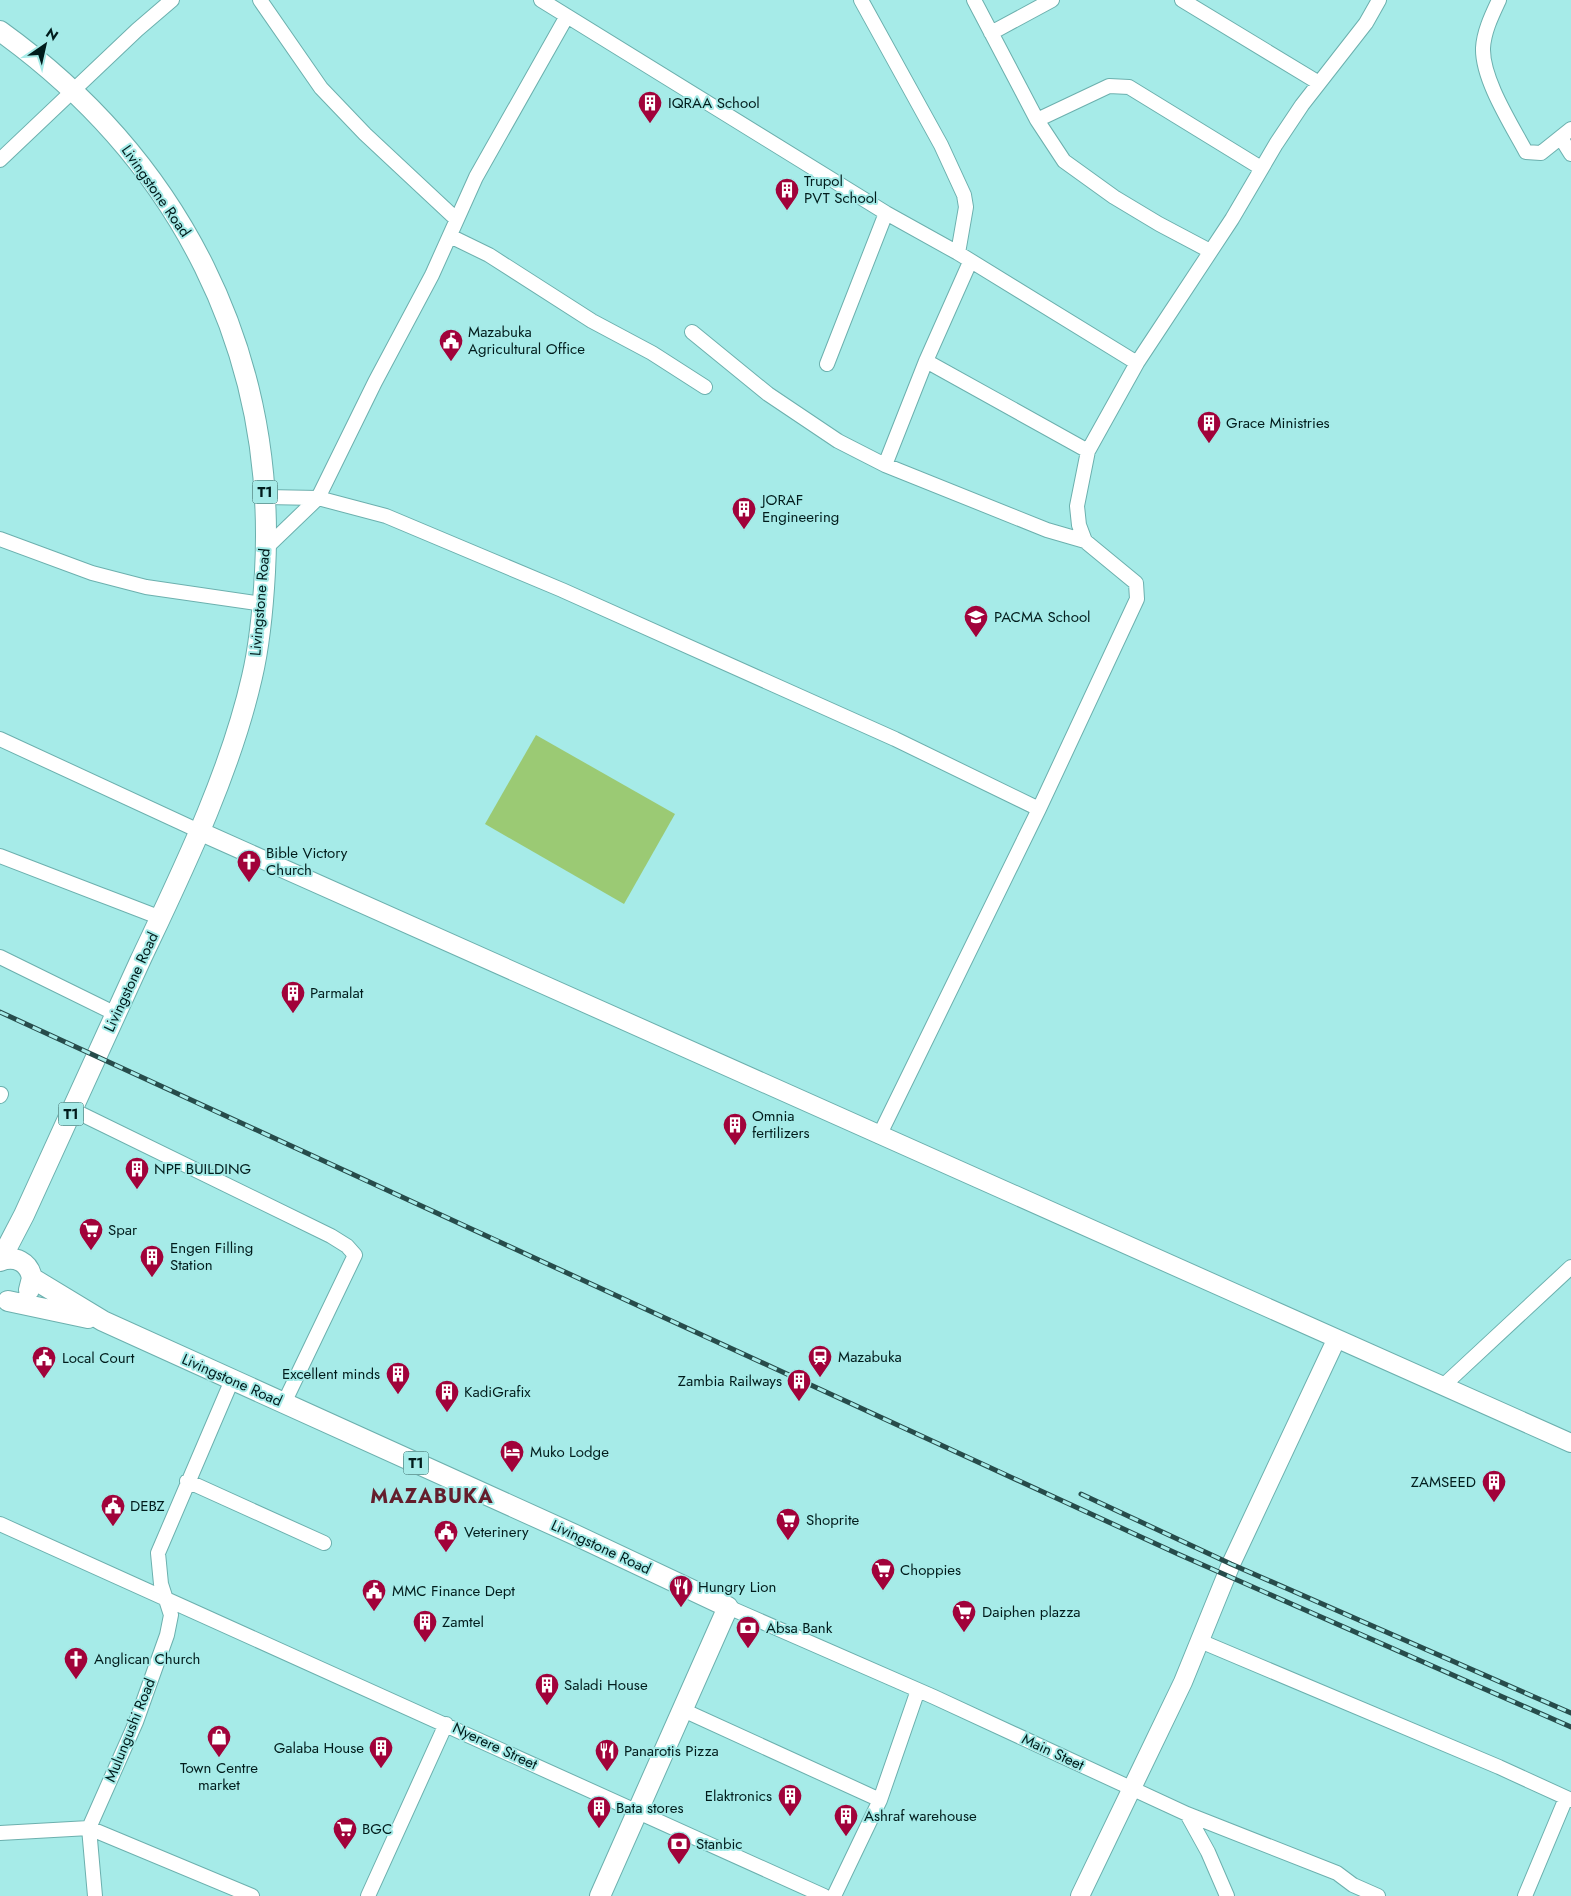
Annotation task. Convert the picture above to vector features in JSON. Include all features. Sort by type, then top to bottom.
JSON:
[{"type":"highway","name":"Livingstone Road","points":[[0,31],[74,90],[121,141],[156,186],[185,229],[220,300],[241,353],[253,403],[266,497],[263,604],[252,678],[240,719],[199,831],[161,918],[24,1215],[0,1261]]},
{"type":"highway","name":"Livingstone Road","points":[[21,1261],[24,1215]]},
{"type":"highway","name":"Livingstone Road","points":[[0,1261],[14,1258],[21,1261],[29,1268],[32,1278],[28,1292],[22,1298],[3,1300]]},
{"type":"highway","name":"Livingstone Road","points":[[32,1278],[102,1321],[571,1533],[728,1607]]},
{"type":"highway","name":"Livingstone Road","points":[[3,1300],[102,1321]]},
{"type":"highway","points":[[600,1896],[728,1607]]},
{"type":"main road","points":[[199,831],[1336,1340],[1444,1385],[1571,1444]]},
{"type":"main road","points":[[1080,1896],[1183,1682],[1232,1564],[1336,1340]]},
{"type":"street","points":[[0,160],[172,0]]},
{"type":"street","points":[[260,0],[320,88],[365,134],[456,219]]},
{"type":"street","points":[[541,0],[886,213],[958,253],[1137,363]]},
{"type":"street","points":[[860,0],[941,146],[964,195],[966,207],[958,253]]},
{"type":"street","points":[[974,0],[1037,120],[1064,160],[1082,174],[1159,224],[1210,251]]},
{"type":"street","points":[[991,33],[1052,0]]},
{"type":"street","points":[[1182,0],[1319,83]]},
{"type":"street","points":[[1499,0],[1487,28],[1484,48],[1485,67],[1502,106],[1526,152],[1541,153],[1566,133],[1571,154]]},
{"type":"street","points":[[1086,540],[1077,516],[1082,473],[1088,451],[1137,363],[1232,219],[1261,168],[1319,83],[1366,23],[1373,3]]},
{"type":"street","points":[[266,548],[318,498],[450,236],[476,177],[567,16]]},
{"type":"street","points":[[1037,120],[1110,86],[1129,87],[1261,168]]},
{"type":"street","points":[[827,364],[886,213]]},
{"type":"street","points":[[450,236],[489,255],[592,321],[652,352],[705,387]]},
{"type":"street","points":[[885,465],[926,360],[970,262]]},
{"type":"street","points":[[692,332],[790,410],[824,433],[885,465],[1047,530],[1086,540],[1131,576],[1136,583],[1137,599],[1038,809],[879,1136]]},
{"type":"street","points":[[926,360],[1088,451]]},
{"type":"street","points":[[266,497],[318,498],[386,516],[562,590],[895,739],[1038,809]]},
{"type":"street","points":[[0,540],[92,573],[146,587],[263,604]]},
{"type":"street","points":[[0,740],[199,831]]},
{"type":"street","points":[[0,856],[161,918]]},
{"type":"street","points":[[0,957],[116,1014]]},
{"type":"street","points":[[73,1110],[331,1236],[347,1246],[355,1255],[284,1403]]},
{"type":"street","points":[[1444,1385],[1571,1267]]},
{"type":"street","name":"Mulungushi Road","points":[[89,1828],[136,1722],[168,1635],[172,1615],[165,1597],[158,1554],[187,1481],[232,1380]]},
{"type":"street","points":[[187,1481],[324,1543]]},
{"type":"street","name":"Nyerere Street","points":[[0,1524],[824,1896]]},
{"type":"street","name":"Main Steet","points":[[728,1607],[918,1690],[1187,1814],[1337,1873],[1353,1885],[1378,1896]]},
{"type":"street","points":[[1200,1640],[1490,1763],[1569,1799],[1525,1896]]},
{"type":"street","points":[[834,1896],[880,1800],[918,1690]]},
{"type":"street","points":[[683,1710],[880,1800]]},
{"type":"street","points":[[368,1896],[446,1724]]},
{"type":"street","points":[[1187,1814],[1208,1852],[1227,1896]]},
{"type":"street","points":[[0,1833],[89,1828],[252,1896]]},
{"type":"street","points":[[89,1828],[95,1896]]},
{"type":"green space","points":[[536,735],[675,814],[624,904],[485,824]]},
{"type":"railway","points":[[0,1012],[1178,1554],[1571,1727]]},
{"type":"railway","points":[[1081,1494],[1231,1564],[1571,1713]]},
{"type":"place","name":"IQRAA School","points":[[650,124]]},
{"type":"place","name":"Trupol PVT School","points":[[787,211]]},
{"type":"place","name":"Mazabuka Agricultural Office","points":[[451,362]]},
{"type":"place","name":"Grace Ministries","points":[[1209,444]]},
{"type":"place","name":"JORAF Engineering","points":[[744,530]]},
{"type":"place","name":"PACMA School","points":[[976,638]]},
{"type":"place","name":"Bible Victory Church","points":[[249,883]]},
{"type":"place","name":"Parmalat","points":[[293,1014]]},
{"type":"place","name":"Omnia fertilizers","points":[[735,1146]]},
{"type":"place","name":"NPF BUILDING","points":[[137,1190]]},
{"type":"place","name":"Spar","points":[[91,1251]]},
{"type":"place","name":"Engen Filling Station","points":[[152,1278]]},
{"type":"place","name":"Mazabuka","points":[[820,1378]]},
{"type":"place","name":"Local Court","points":[[44,1379]]},
{"type":"place","name":"Excellent minds","points":[[398,1395]]},
{"type":"place","name":"Zambia Railways","points":[[799,1402]]},
{"type":"place","name":"KadiGrafix","points":[[447,1413]]},
{"type":"place","name":"Muko Lodge","points":[[512,1473]]},
{"type":"place","name":"ZAMSEED","points":[[1494,1503]]},
{"type":"place","name":"DEBZ","points":[[113,1527]]},
{"type":"place","name":"Shoprite","points":[[788,1541]]},
{"type":"place","name":"Veterinery","points":[[446,1553]]},
{"type":"place","name":"Choppies","points":[[883,1591]]},
{"type":"place","name":"Hungry Lion","points":[[681,1608]]},
{"type":"place","name":"MMC Finance Dept","points":[[374,1612]]},
{"type":"place","name":"Daiphen plazza","points":[[964,1633]]},
{"type":"place","name":"Zamtel","points":[[425,1643]]},
{"type":"place","name":"Absa Bank","points":[[748,1649]]},
{"type":"place","name":"Anglican Church","points":[[76,1680]]},
{"type":"place","name":"Saladi House","points":[[547,1706]]},
{"type":"place","name":"Town Centre market","points":[[219,1758]]},
{"type":"place","name":"Galaba House","points":[[381,1769]]},
{"type":"place","name":"Panarotis Pizza","points":[[607,1772]]},
{"type":"place","name":"Elaktronics","points":[[790,1817]]},
{"type":"place","name":"Bata stores","points":[[599,1829]]},
{"type":"place","name":"Ashraf warehouse","points":[[846,1837]]},
{"type":"place","name":"BGC","points":[[345,1850]]},
{"type":"place","name":"Stanbic","points":[[679,1865]]},
{"type":"district","name":"MAZABUKA","points":[[432,1496]]}]
